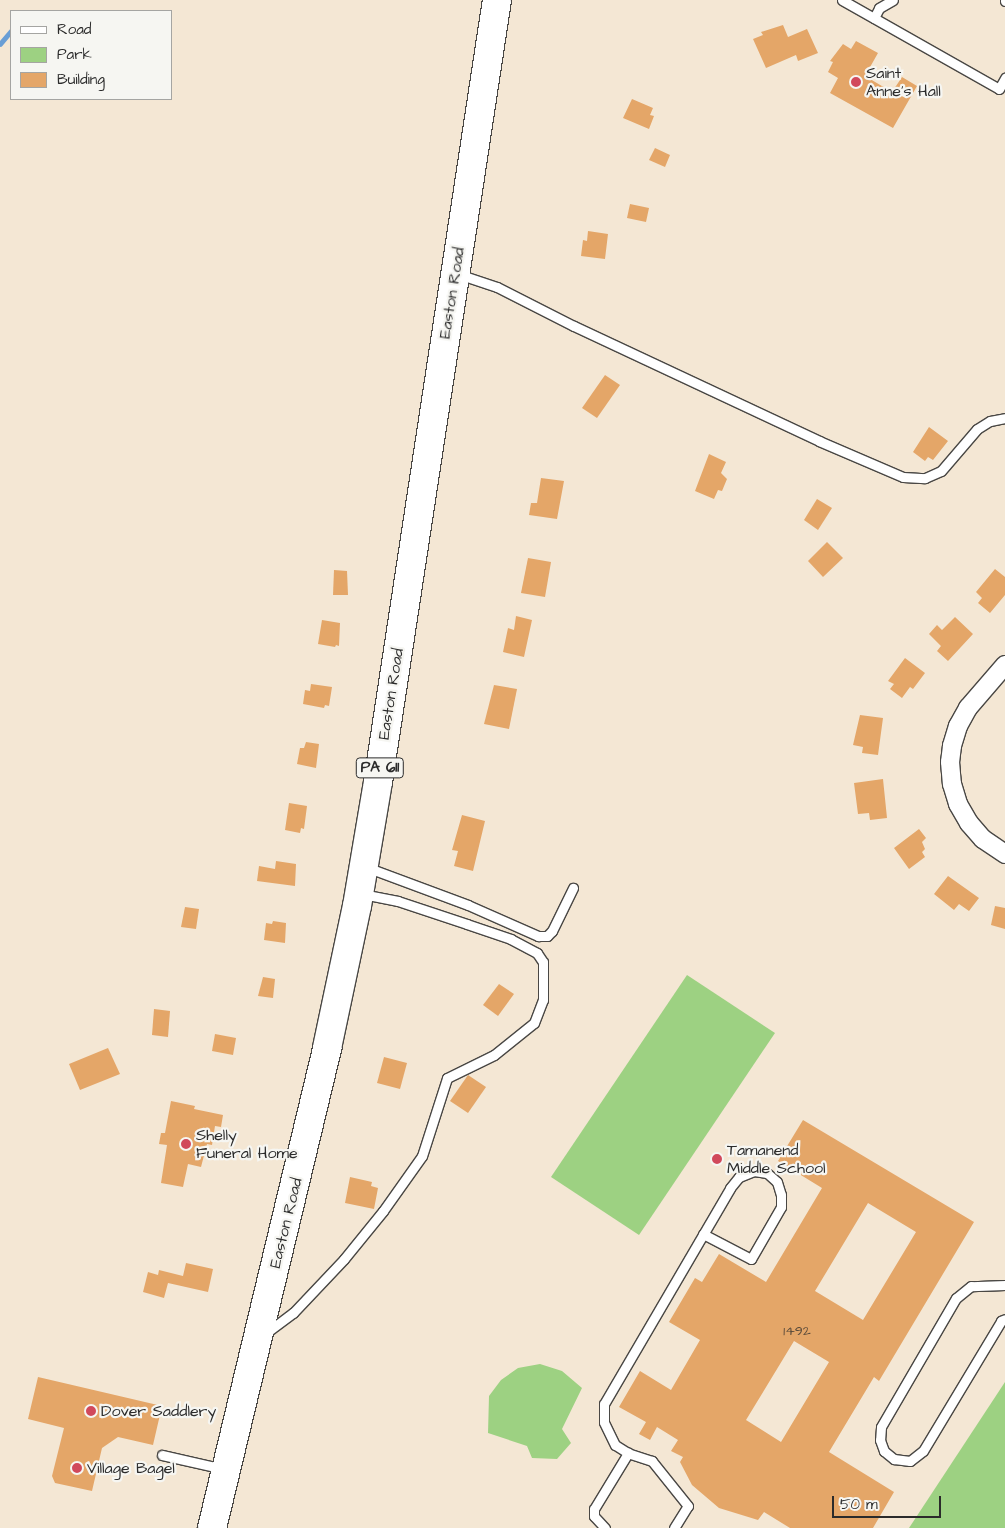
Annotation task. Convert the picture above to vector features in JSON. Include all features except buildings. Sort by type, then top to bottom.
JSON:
[{"type":"highway","name":"Easton Road","points":[[213,1527],[327,1048],[359,893],[497,0]]},
{"type":"street","points":[[1005,666],[968,708],[958,726],[952,746],[950,762],[952,784],[958,804],[969,823],[983,839],[1005,854]]},
{"type":"lane","points":[[842,0],[999,89],[1005,78]]},
{"type":"lane","points":[[874,18],[879,8],[886,2],[893,0]]},
{"type":"lane","points":[[455,273],[497,287],[574,326],[784,425],[903,477],[925,478],[941,471],[977,429],[990,421],[1005,418]]},
{"type":"lane","points":[[364,866],[468,905],[538,936],[547,936],[552,931],[573,888]]},
{"type":"lane","points":[[257,1340],[293,1313],[344,1259],[382,1211],[422,1156],[448,1078],[494,1054],[534,1023],[543,1000],[543,962],[537,953],[511,939],[467,924],[398,901],[359,893]]},
{"type":"lane","points":[[674,1528],[688,1506],[663,1472],[652,1461],[615,1445],[604,1422],[604,1404],[703,1234],[730,1188],[739,1177],[754,1172],[767,1173],[777,1182],[781,1195],[781,1207],[750,1259],[703,1234]]},
{"type":"lane","points":[[1005,1285],[971,1286],[956,1298],[881,1427],[880,1440],[884,1451],[894,1459],[910,1460],[923,1451],[1001,1321],[1005,1319]]},
{"type":"lane","points":[[605,1528],[594,1516],[594,1509],[628,1452]]},
{"type":"lane","points":[[162,1456],[226,1470]]},
{"type":"green space","points":[[687,975],[775,1033],[639,1235],[551,1177]]},
{"type":"green space","points":[[540,1364],[562,1371],[582,1388],[562,1429],[571,1443],[557,1459],[532,1458],[527,1446],[488,1433],[489,1396],[501,1380],[518,1368]]},
{"type":"green space","points":[[1005,1382],[1005,1528],[909,1528]]},
{"type":"waterway","points":[[0,44],[10,32]]},
{"type":"place","name":"Saint Anne’s Hall","points":[[856,82]]},
{"type":"place","name":"Shelly Funeral Home","points":[[186,1144]]},
{"type":"place","name":"Tamanend Middle School","points":[[717,1159]]},
{"type":"place","name":"Dover Saddlery","points":[[91,1411]]},
{"type":"place","name":"Village Bagel","points":[[77,1468]]}]
